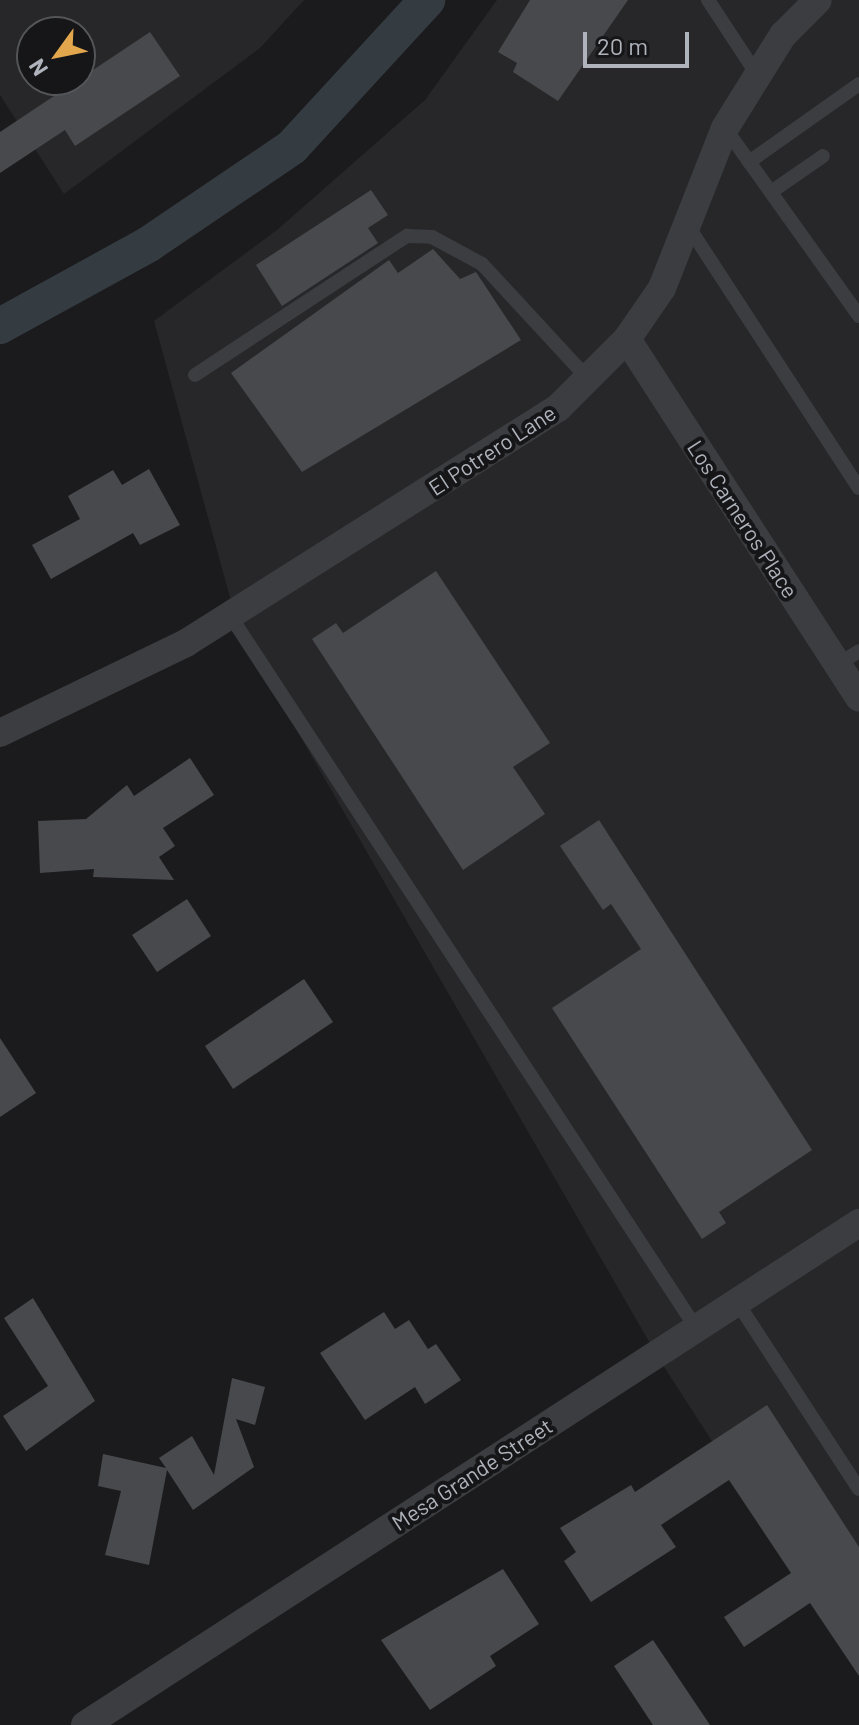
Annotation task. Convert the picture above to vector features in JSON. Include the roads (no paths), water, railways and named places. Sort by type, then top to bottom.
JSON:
[{"type":"street","name":"El Potrero Lane","points":[[0,733],[231,617],[558,408],[627,339],[662,288],[690,229],[725,128],[756,73],[818,0]]},
{"type":"street","name":"Los Carneros Place","points":[[627,339],[848,658],[859,698]]},
{"type":"street","name":"Mesa Grande Street","points":[[85,1725],[859,1223]]},
{"type":"lane","points":[[708,0],[756,73]]},
{"type":"lane","points":[[749,162],[859,84]]},
{"type":"lane","points":[[725,128],[859,316]]},
{"type":"lane","points":[[771,192],[823,156]]},
{"type":"lane","points":[[690,229],[857,482]]},
{"type":"lane","points":[[195,375],[407,236],[432,237],[482,264],[589,380]]},
{"type":"lane","points":[[231,617],[696,1328]]},
{"type":"lane","points":[[737,1302],[859,1489]]},
{"type":"waterway","points":[[0,326],[149,244],[292,147],[427,0]]}]
